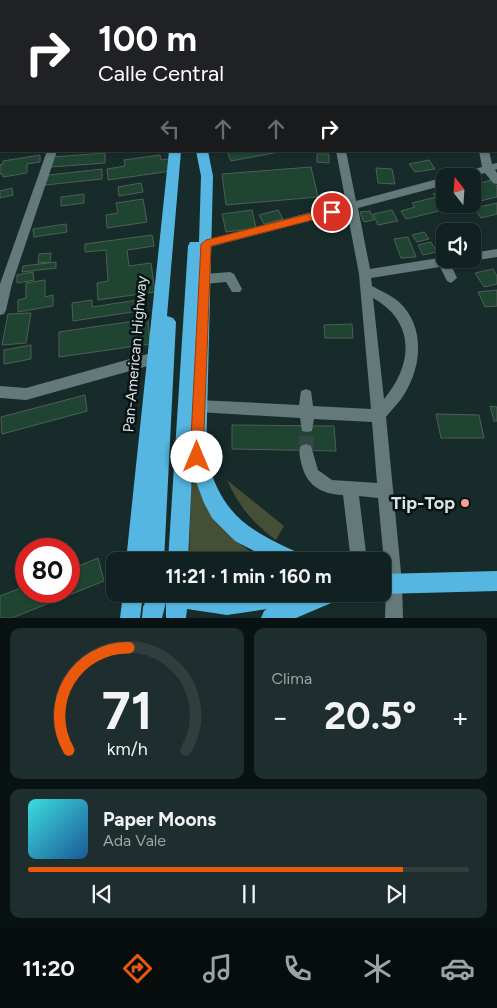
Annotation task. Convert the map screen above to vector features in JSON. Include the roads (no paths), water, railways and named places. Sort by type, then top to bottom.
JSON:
[{"type":"highway","name":"Pan-American Highway","points":[[137,552],[175,152]]},
{"type":"highway","points":[[201,152],[207,176],[197,457],[202,480],[214,504],[229,526],[250,541],[274,552]]},
{"type":"highway","points":[[179,552],[201,152]]},
{"type":"highway","points":[[155,552],[174,244],[172,184]]},
{"type":"highway","points":[[391,583],[497,581]]},
{"type":"highway","points":[[130,618],[132,602]]},
{"type":"highway","points":[[152,618],[153,607],[167,602]]},
{"type":"highway","points":[[194,602],[227,605],[248,602]]},
{"type":"highway","points":[[271,618],[310,602]]},
{"type":"street","points":[[0,310],[6,284],[52,152]]},
{"type":"street","points":[[341,152],[365,274],[385,491],[387,552]]},
{"type":"street","points":[[484,152],[497,180]]},
{"type":"street","points":[[206,244],[436,183]]},
{"type":"street","points":[[481,256],[497,253]]},
{"type":"street","points":[[365,274],[436,263]]},
{"type":"street","points":[[447,268],[452,278]]},
{"type":"street","points":[[204,279],[230,277],[236,289]]},
{"type":"street","points":[[198,406],[307,419],[378,416],[401,388],[412,362],[411,341],[407,322],[397,308],[366,289]]},
{"type":"street","points":[[0,392],[26,394],[155,358]]},
{"type":"street","points":[[306,396],[307,419]]},
{"type":"street","points":[[306,451],[312,474],[329,487],[385,491]]},
{"type":"street","points":[[350,488],[359,552]]},
{"type":"street","points":[[391,600],[394,618]]},
{"type":"tunnel","points":[[306,451],[307,426]]},
{"type":"place","name":"Tip-Top","points":[[465,503]]}]
